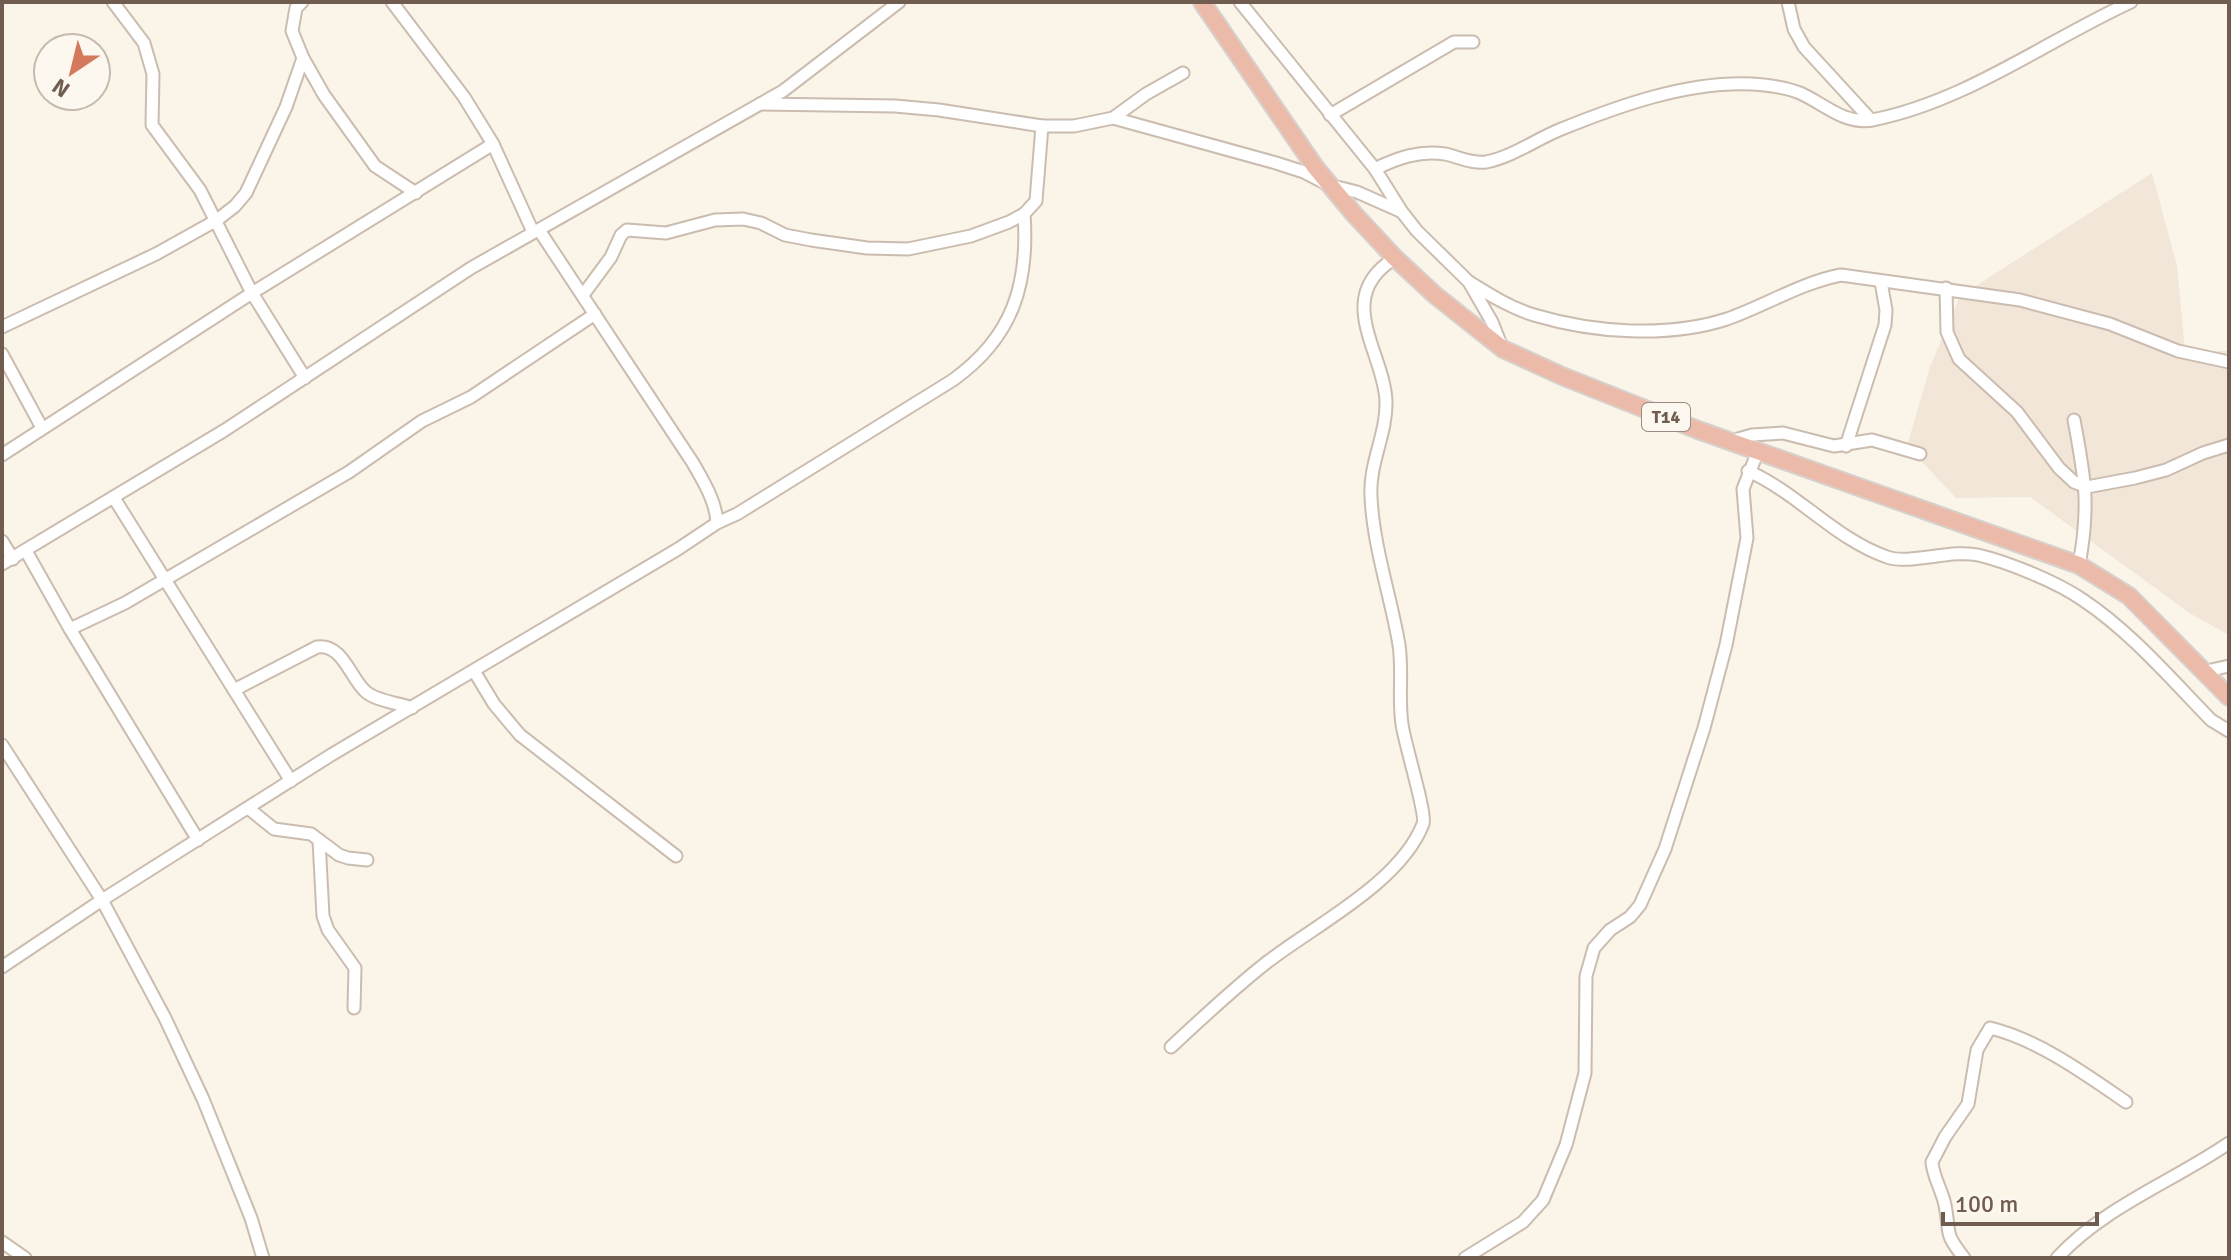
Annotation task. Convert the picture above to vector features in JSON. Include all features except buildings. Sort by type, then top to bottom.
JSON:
[{"type":"highway","name":"T14","points":[[1202,2],[1329,185],[1395,258],[1463,320],[1503,349],[1589,387],[1731,441],[2079,565],[2129,596],[2151,615],[2229,697]]},
{"type":"street","points":[[113,2],[144,43],[155,91],[150,113],[152,125],[200,190],[252,293],[305,378]]},
{"type":"street","points":[[302,2],[296,8],[292,31],[324,95],[375,166],[416,193]]},
{"type":"street","points":[[392,2],[464,97],[493,144],[536,231],[583,295],[693,463],[707,487],[717,523]]},
{"type":"street","points":[[2,541],[7,561],[26,551],[225,430],[471,268],[802,78],[899,2]]},
{"type":"street","points":[[1240,2],[1375,169],[1402,212],[1428,243],[1469,282],[1499,300],[1534,315],[1597,327],[1655,330],[1707,325],[1765,305],[1825,278],[1841,275],[2020,300],[2075,313],[2178,351],[2229,362]]},
{"type":"street","points":[[1788,2],[1794,29],[1804,47],[1871,120]]},
{"type":"street","points":[[1375,169],[1395,159],[1429,153],[1485,162],[1605,112],[1677,92],[1715,86],[1751,84],[1779,87],[1800,93],[1848,118],[1871,120],[1927,103],[2002,71],[2131,2]]},
{"type":"street","points":[[1330,115],[1454,42],[1473,42]]},
{"type":"street","points":[[2,327],[156,254],[217,220],[246,193],[286,107],[303,58]]},
{"type":"street","points":[[758,104],[895,106],[950,111],[1042,126],[1090,125],[1113,118],[1183,73]]},
{"type":"street","points":[[1113,118],[1304,172],[1329,185],[1357,192],[1402,212]]},
{"type":"street","points":[[583,295],[627,230],[679,232],[715,220],[743,219],[761,223],[785,235],[811,240],[867,248],[908,249],[971,236],[1024,214],[1036,201],[1042,126]]},
{"type":"street","points":[[2,455],[252,293],[493,144]]},
{"type":"street","points":[[2,967],[291,781],[717,523],[737,514],[953,380],[980,359],[1018,295],[1026,254],[1024,214]]},
{"type":"street","points":[[1171,1047],[1259,969],[1379,880],[1409,848],[1424,820],[1402,724],[1399,647],[1371,496],[1372,466],[1385,418],[1386,400],[1366,327],[1364,304],[1380,268],[1395,258]]},
{"type":"street","points":[[1469,282],[1492,322],[1503,349]]},
{"type":"street","points":[[1846,446],[1885,325],[1881,282]]},
{"type":"street","points":[[1946,288],[1947,332],[1959,359],[2017,412],[2059,468],[2074,482],[2087,487],[2166,470],[2229,445]]},
{"type":"street","points":[[70,629],[125,603],[349,472],[422,421],[471,397],[595,314]]},
{"type":"street","points":[[2,354],[42,428]]},
{"type":"street","points":[[2074,420],[2087,487],[2087,522],[2079,565]]},
{"type":"street","points":[[1731,441],[1752,435],[1783,433],[1834,446],[1872,440],[1920,454]]},
{"type":"street","points":[[1465,1258],[1523,1222],[1543,1200],[1566,1145],[1585,1073],[1586,976],[1594,948],[1640,905],[1665,849],[1704,728],[1744,559],[1747,538],[1743,489],[1758,451]]},
{"type":"street","points":[[1748,471],[1774,482],[1843,534],[1889,558],[1972,554],[2003,561],[2082,598],[2112,622],[2211,720],[2229,731]]},
{"type":"street","points":[[114,498],[291,781]]},
{"type":"street","points":[[26,551],[198,840]]},
{"type":"street","points":[[234,690],[324,646],[338,654],[369,694],[412,708]]},
{"type":"street","points":[[2202,672],[2229,666]]},
{"type":"street","points":[[474,671],[494,704],[520,735],[676,856]]},
{"type":"street","points":[[2,745],[102,900],[165,1018],[203,1099],[251,1218],[263,1258]]},
{"type":"street","points":[[248,808],[274,829],[311,834],[348,858],[367,860]]},
{"type":"street","points":[[319,840],[323,916],[328,930],[355,968],[354,1008]]},
{"type":"street","points":[[1964,1258],[1946,1228],[1946,1206],[1932,1162],[1968,1104],[1977,1050],[1990,1028],[2003,1031],[2068,1064],[2126,1102]]},
{"type":"street","points":[[2057,1258],[2106,1217],[2229,1143]]},
{"type":"street","points":[[2,1242],[25,1258]]},
{"type":"shaded area","points":[[2152,173],[2177,266],[2185,351],[2229,351],[2229,635],[2191,614],[2030,497],[1956,498],[1907,446],[1930,367],[1960,296]]}]
